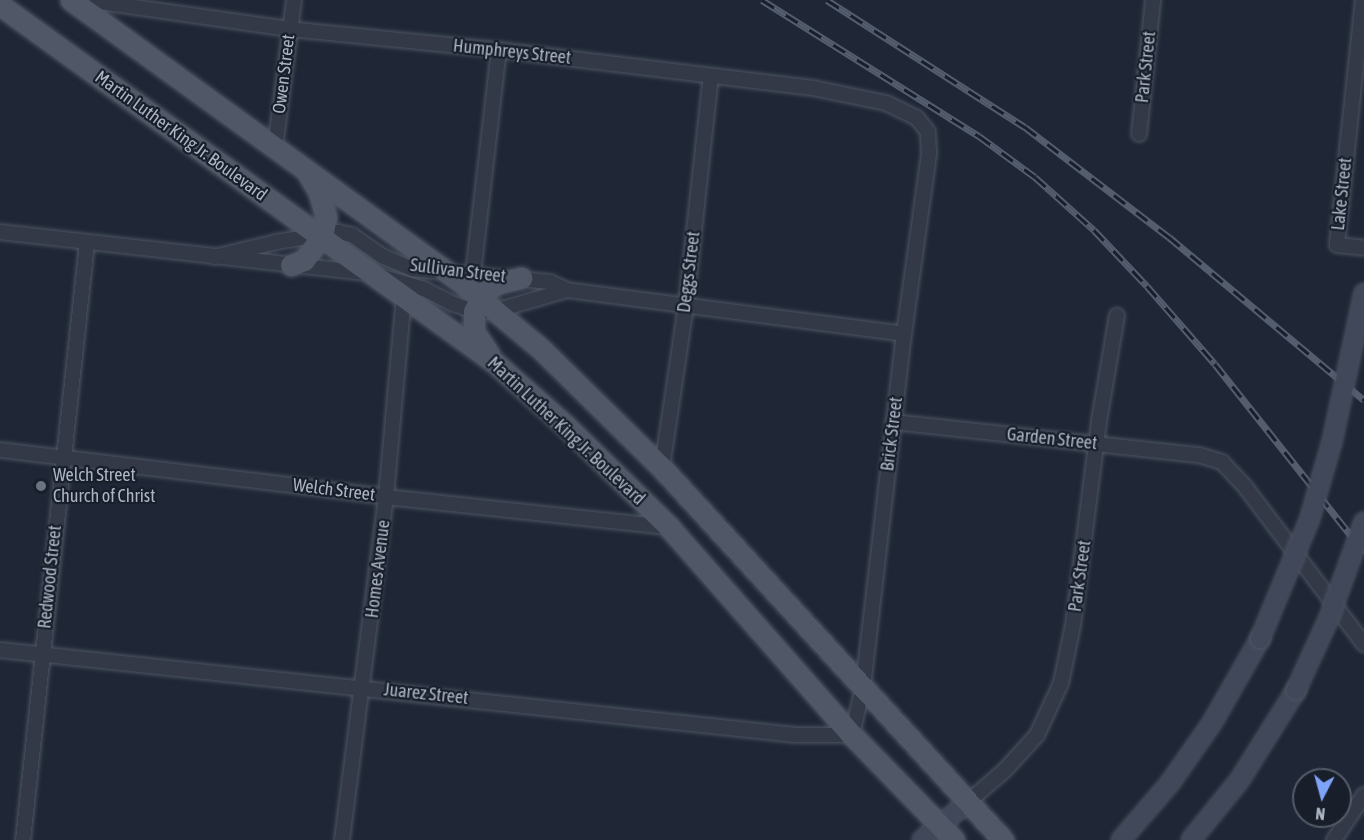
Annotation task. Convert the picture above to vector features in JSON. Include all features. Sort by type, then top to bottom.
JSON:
[{"type":"main road","points":[[71,0],[446,272],[484,307],[541,349],[662,468],[1003,840]]},
{"type":"main road","name":"Martin Luther King Jr. Boulevard","points":[[0,5],[494,362],[566,426],[669,526],[852,735],[948,832]]},
{"type":"main road","points":[[291,265],[304,260],[322,237],[326,217],[319,192],[307,171]]},
{"type":"main road","points":[[494,362],[474,332],[484,307],[487,290],[499,283],[520,278]]},
{"type":"main road","points":[[1124,838],[1170,783],[1212,723],[1260,639],[1300,546],[1332,442],[1364,293]]},
{"type":"main road","points":[[1191,840],[1239,782],[1296,690],[1329,618],[1364,522]]},
{"type":"main road","points":[[922,840],[948,832],[968,802]]},
{"type":"street","name":"Humphreys Street","points":[[84,0],[290,29],[499,50],[867,97],[886,103],[917,118],[928,132]]},
{"type":"street","name":"Owen Street","points":[[275,148],[294,0]]},
{"type":"street","name":"Park Street","points":[[1140,134],[1154,0]]},
{"type":"street","name":"Lake Street","points":[[1363,0],[1336,244],[1364,248]]},
{"type":"street","points":[[473,273],[499,50]]},
{"type":"street","name":"Deggs Street","points":[[662,468],[686,305],[711,76]]},
{"type":"street","name":"Brick Street","points":[[852,735],[863,687],[893,422],[929,153],[928,132]]},
{"type":"street","name":"Sullivan Street","points":[[0,232],[373,274],[424,289],[454,304],[484,307],[567,290]]},
{"type":"street","name":"Sullivan Street","points":[[214,257],[276,242],[322,237],[338,232],[352,235],[382,256],[412,269],[520,278],[550,282],[567,290],[904,334]]},
{"type":"street","name":"Redwood Street","points":[[23,840],[87,243]]},
{"type":"street","name":"Homes Avenue","points":[[342,840],[364,687],[386,497],[404,296]]},
{"type":"street","name":"Park Street","points":[[968,802],[1005,770],[1037,735],[1061,683],[1073,625],[1117,316]]},
{"type":"street","name":"Garden Street","points":[[893,422],[1210,457],[1232,471],[1364,644]]},
{"type":"street","name":"Welch Street","points":[[0,450],[386,497],[669,526]]},
{"type":"street","name":"Juarez Street","points":[[0,650],[364,687],[795,735],[852,735]]},
{"type":"street","points":[[1334,840],[1364,795]]},
{"type":"railway","points":[[762,0],[979,136],[1035,177],[1094,230],[1147,286],[1215,364],[1364,552]]},
{"type":"railway","points":[[827,0],[1025,127],[1169,237],[1364,400]]},
{"type":"place","name":"Welch Street Church of Christ","points":[[41,486]]}]
